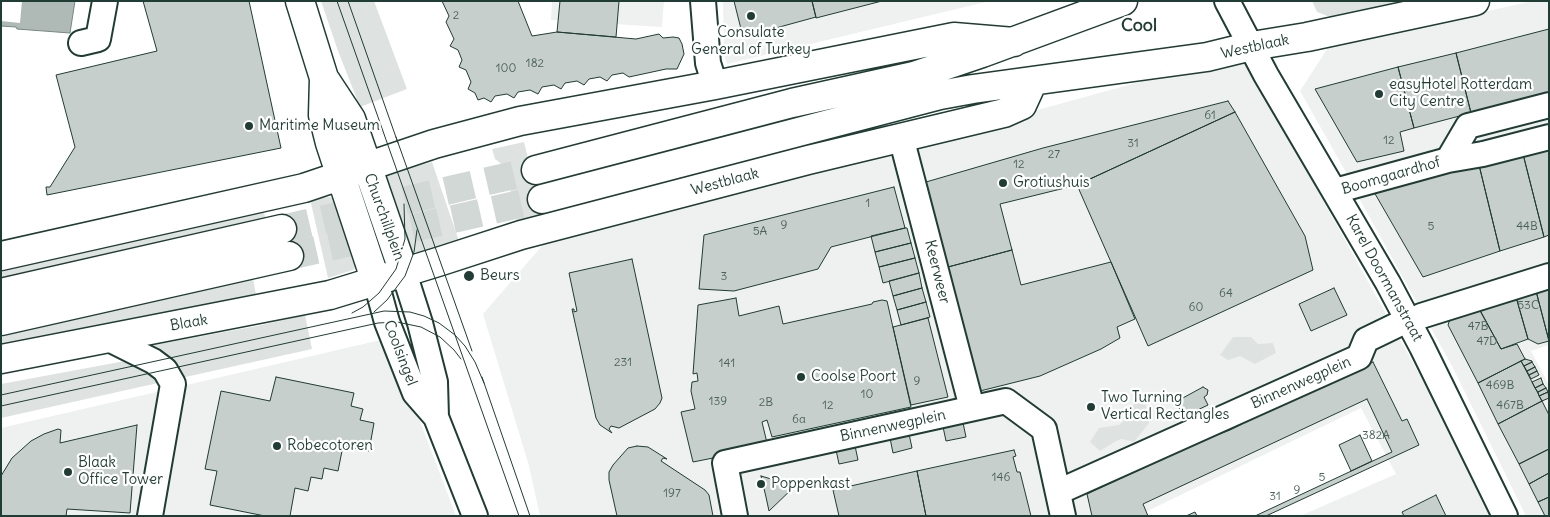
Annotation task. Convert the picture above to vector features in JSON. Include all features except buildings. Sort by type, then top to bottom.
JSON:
[{"type":"main road","points":[[300,1],[324,78],[351,118],[368,167],[434,144],[520,120],[715,85],[954,37],[1014,42]]},
{"type":"main road","points":[[536,170],[792,103],[914,76],[1014,42],[1123,1]]},
{"type":"main road","name":"Westblaak","points":[[542,199],[940,95],[1196,59],[1476,1]]},
{"type":"main road","points":[[1,256],[304,188],[342,177],[323,115],[324,78]]},
{"type":"main road","name":"Westblaak","points":[[404,273],[521,235],[1013,110],[1022,105],[1033,81]]},
{"type":"main road","name":"Churchillplein","points":[[368,167],[404,273],[376,282],[342,177],[368,167]]},
{"type":"main road","points":[[1,293],[282,229]]},
{"type":"main road","points":[[1,321],[289,256]]},
{"type":"main road","name":"Blaak","points":[[1,359],[298,302],[376,282]]},
{"type":"street","points":[[81,43],[98,39],[105,1]]},
{"type":"street","points":[[703,1],[708,63],[715,85]]},
{"type":"street","name":"Karel Doormanstraat","points":[[1227,1],[1266,75],[1388,283],[1422,347],[1505,516]]},
{"type":"street","name":"Boomgaardhof","points":[[1448,160],[1468,126],[1549,105]]},
{"type":"street","name":"Keerweer","points":[[901,137],[972,408]]},
{"type":"street","name":"Boomgaardhof","points":[[1335,191],[1448,160],[1484,154],[1549,137]]},
{"type":"street","name":"Coolsingel","points":[[404,273],[420,323],[435,382],[436,417]]},
{"type":"street","points":[[1421,316],[1549,276]]},
{"type":"street","name":"Coolsingel","points":[[376,282],[387,322],[415,392],[436,417],[475,516]]},
{"type":"street","name":"Binnenwegplein","points":[[735,516],[724,463],[1006,401],[1044,429],[1060,502],[1359,357],[1366,340],[1397,325]]},
{"type":"street","points":[[107,338],[154,361],[165,370],[173,384],[150,516]]},
{"type":"shaded area","points":[[1,1],[75,1],[70,33],[1,26]]},
{"type":"shaded area","points":[[321,1],[374,1],[407,89],[360,107]]},
{"type":"shaded area","points":[[552,1],[664,1],[662,27],[551,20]]},
{"type":"shaded area","points":[[723,1],[990,1],[727,64],[724,55]]},
{"type":"shaded area","points":[[1312,1],[1409,1],[1330,17],[1317,12]]},
{"type":"shaded area","points":[[1533,1],[1549,1],[1549,130],[1351,181],[1300,91],[1329,46]]},
{"type":"shaded area","points":[[1248,58],[1270,105],[1457,442],[1493,516],[1300,516],[1396,474],[1361,408],[1137,516],[540,516],[529,466],[483,314],[547,240],[910,145],[1194,67]]},
{"type":"shaded area","points":[[524,142],[543,218],[518,225],[509,198],[511,188],[510,177],[504,166],[495,159],[492,149]]},
{"type":"shaded area","points":[[1549,142],[1549,345],[1531,351],[1549,385],[1549,516],[1526,516],[1452,366],[1355,191]]},
{"type":"shaded area","points":[[432,162],[459,241],[418,252],[409,252],[384,175]]},
{"type":"shaded area","points":[[329,197],[336,199],[358,265],[353,270],[328,278],[310,199]]},
{"type":"shaded area","points":[[262,204],[267,225],[1,285],[1,271]]},
{"type":"shaded area","points":[[253,278],[256,295],[1,343],[1,334]]},
{"type":"shaded area","points":[[305,315],[312,349],[181,378],[172,361],[163,352],[148,346],[257,326]]},
{"type":"shaded area","points":[[1233,337],[1251,337],[1258,344],[1273,343],[1276,353],[1255,364],[1240,356],[1228,360],[1220,355]]},
{"type":"shaded area","points":[[385,339],[410,395],[456,516],[1,516],[1,428]]},
{"type":"shaded area","points":[[125,361],[144,368],[154,376],[158,383],[1,418],[1,384]]},
{"type":"shaded area","points":[[1135,402],[1146,405],[1149,423],[1134,442],[1122,439],[1100,451],[1090,442],[1099,428],[1119,425],[1125,420]]},
{"type":"pier","points":[[1,1],[22,1],[20,23],[1,21]]},
{"type":"tunnel","points":[[282,229],[536,170]]},
{"type":"tunnel","points":[[289,256],[542,199]]},
{"type":"tram line","points":[[337,1],[519,516]]},
{"type":"tram line","points":[[348,1],[398,143]]},
{"type":"tram line","points":[[396,137],[472,351]]},
{"type":"tram line","points":[[352,313],[363,307],[379,293],[396,269],[405,239],[404,204]]},
{"type":"tram line","points":[[374,312],[387,300],[405,276],[414,252],[417,230]]},
{"type":"tram line","points":[[1,395],[384,311],[410,312],[439,323],[455,335],[465,346],[475,362],[484,383]]},
{"type":"tram line","points":[[1,406],[378,323],[397,322],[421,327],[440,337],[461,359]]},
{"type":"tram line","points":[[482,377],[530,516]]},
{"type":"place","name":"Consulate General of Turkey","points":[[751,16]]},
{"type":"place","name":"easyHotel Rotterdam City Centre","points":[[1379,94]]},
{"type":"place","name":"Maritime Museum","points":[[249,126]]},
{"type":"place","name":"Grotiushuis","points":[[1003,183]]},
{"type":"place","name":"Beurs","points":[[469,276]]},
{"type":"place","name":"Coolse Poort","points":[[801,377]]},
{"type":"place","name":"Two Turning Vertical Rectangles","points":[[1091,407]]},
{"type":"place","name":"Robecotoren","points":[[277,446]]},
{"type":"place","name":"Blaak Office Tower","points":[[68,472]]},
{"type":"place","name":"Poppenkast","points":[[761,484]]},
{"type":"district","name":"Cool","points":[[1139,26]]}]
